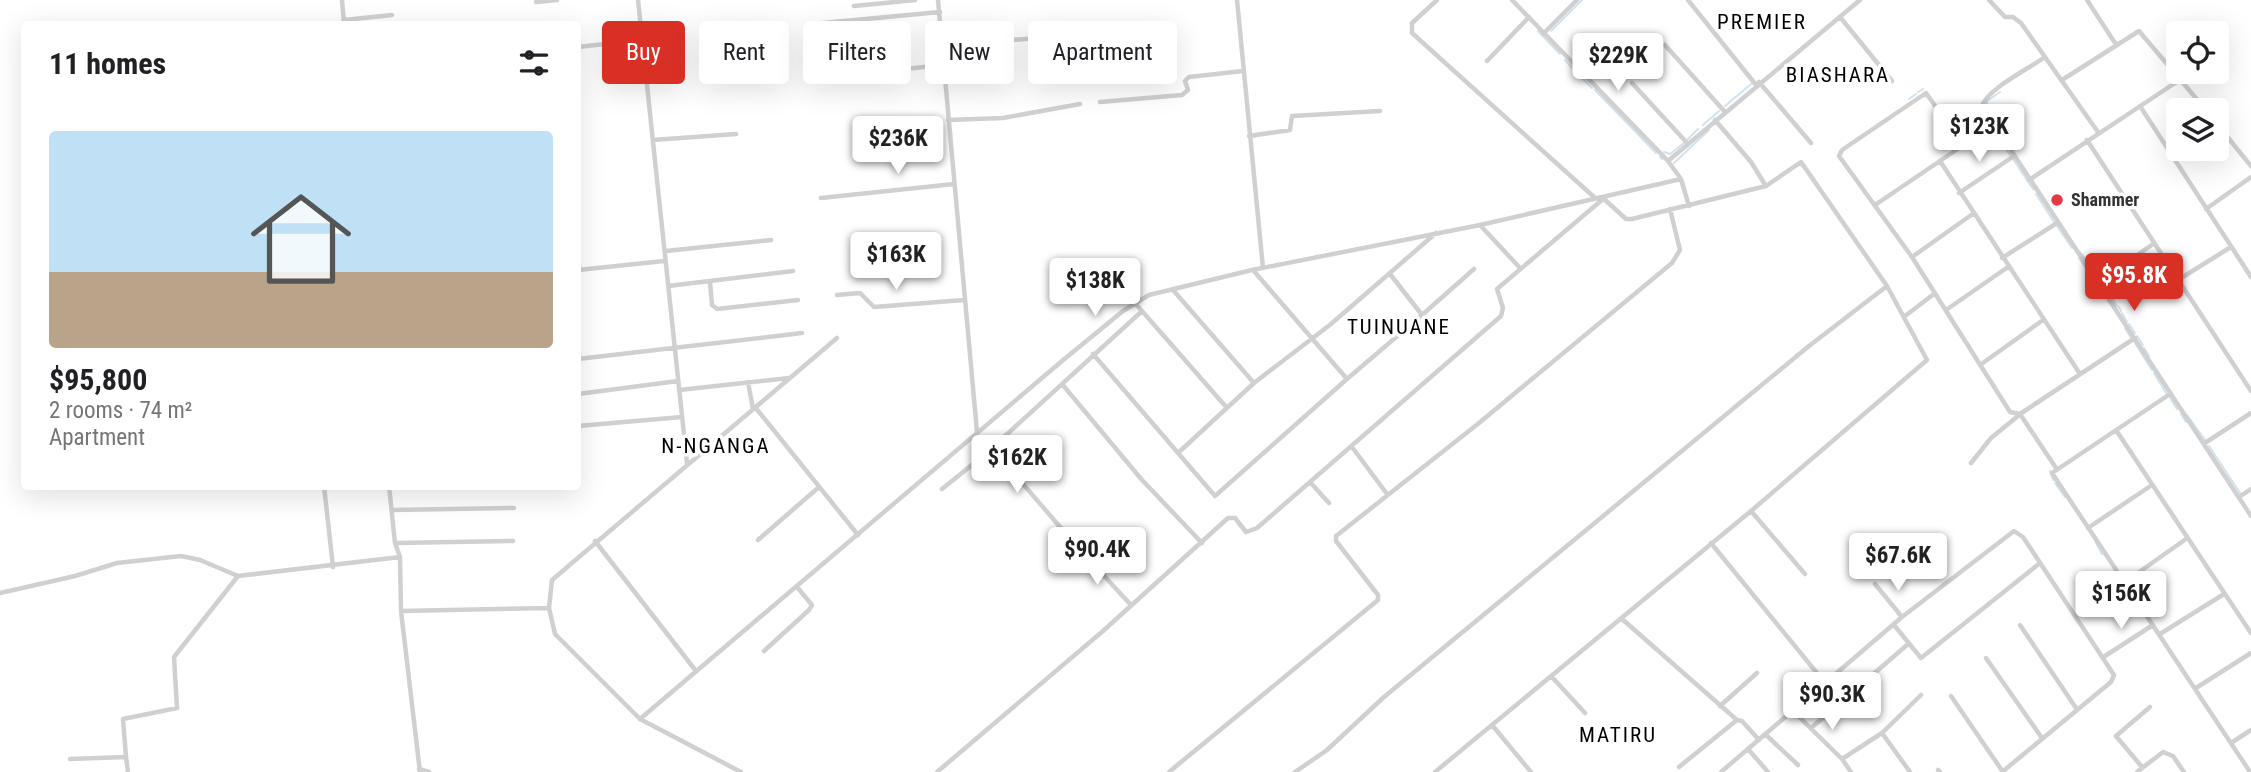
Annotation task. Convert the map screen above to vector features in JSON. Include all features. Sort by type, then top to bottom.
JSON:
[{"type":"street","points":[[342,0],[344,21]]},
{"type":"street","points":[[536,2],[558,0]]},
{"type":"street","points":[[638,0],[640,21]]},
{"type":"street","points":[[854,6],[915,0]]},
{"type":"street","points":[[937,0],[941,21]]},
{"type":"street","points":[[1237,0],[1263,268]]},
{"type":"street","points":[[1437,0],[1412,23],[1412,33],[1594,197],[1594,204]]},
{"type":"street","points":[[1512,0],[1668,161],[1681,178],[1689,206]]},
{"type":"street","points":[[1543,34],[1577,0]]},
{"type":"street","points":[[1688,0],[1757,84],[1811,143]]},
{"type":"street","points":[[1668,161],[1860,0]]},
{"type":"street","points":[[1989,0],[2005,17],[2018,19],[2098,132]]},
{"type":"street","points":[[2087,0],[2115,43]]},
{"type":"street","points":[[844,21],[940,12]]},
{"type":"street","points":[[351,21],[392,15]]},
{"type":"street","points":[[1488,61],[1529,17]]},
{"type":"street","points":[[1840,17],[1892,81]]},
{"type":"street","points":[[2062,80],[2115,43],[2139,31],[2166,62]]},
{"type":"street","points":[[581,47],[602,44]]},
{"type":"street","points":[[1665,45],[1725,111]]},
{"type":"street","points":[[2045,57],[1986,98],[1982,106],[2251,516]]},
{"type":"street","points":[[1100,102],[1182,95],[1188,90],[1185,81],[1189,77],[1243,71]]},
{"type":"street","points":[[1632,83],[1688,144]]},
{"type":"street","points":[[647,84],[687,463]]},
{"type":"street","points":[[945,84],[977,432]]},
{"type":"street","points":[[2029,180],[2173,84]]},
{"type":"street","points":[[2185,84],[2196,98]]},
{"type":"street","points":[[1963,145],[1929,95],[1924,93],[1839,152],[1912,257],[2010,412],[2019,415],[2056,468]]},
{"type":"street","points":[[948,120],[1003,118],[1022,112],[1080,104]]},
{"type":"street","points":[[2140,106],[2251,277]]},
{"type":"street","points":[[1250,136],[1290,130],[1293,116],[1380,111]]},
{"type":"street","points":[[1715,120],[1751,162],[1766,186]]},
{"type":"street","points":[[1875,205],[1993,125]]},
{"type":"street","points":[[653,140],[736,134]]},
{"type":"street","points":[[2229,139],[2251,166]]},
{"type":"street","points":[[2087,140],[2251,391]]},
{"type":"street","points":[[1959,193],[2014,156]]},
{"type":"street","points":[[1940,162],[2080,374]]},
{"type":"street","points":[[640,719],[977,432],[1135,303],[1150,295],[1252,270],[1479,225],[1594,197],[1603,198],[1626,219],[1766,186],[1796,164],[1803,163],[1887,286],[1927,360],[1751,511],[1435,772]]},
{"type":"street","points":[[2206,209],[2251,177]]},
{"type":"street","points":[[937,772],[1131,606],[1228,518],[1235,518],[1246,532],[1257,528],[1352,447],[1501,316],[1503,308],[1497,289],[1594,204],[1603,198],[1681,178]]},
{"type":"street","points":[[821,198],[954,184]]},
{"type":"street","points":[[1169,772],[1378,600],[1378,595],[1335,539],[1672,263],[1680,250],[1670,209]]},
{"type":"street","points":[[1912,257],[1974,213]]},
{"type":"street","points":[[2003,258],[2057,223]]},
{"type":"street","points":[[1479,225],[1520,268]]},
{"type":"street","points":[[1178,453],[1254,383],[1390,274],[1436,233]]},
{"type":"street","points":[[666,251],[771,240]]},
{"type":"street","points":[[2099,282],[2154,244]]},
{"type":"street","points":[[2178,280],[2231,247]]},
{"type":"street","points":[[581,270],[664,261]]},
{"type":"street","points":[[1946,310],[2008,267]]},
{"type":"street","points":[[1093,354],[1215,496],[1474,269]]},
{"type":"street","points":[[1252,270],[1309,339],[1347,379]]},
{"type":"street","points":[[668,286],[793,271]]},
{"type":"street","points":[[1390,274],[1422,314]]},
{"type":"street","points":[[710,282],[712,305],[717,309],[799,300]]},
{"type":"street","points":[[1295,772],[1326,750],[1384,697],[1809,346],[1887,286]]},
{"type":"street","points":[[1173,290],[1254,383]]},
{"type":"street","points":[[837,295],[860,293],[874,307],[964,300]]},
{"type":"street","points":[[1905,316],[1934,294]]},
{"type":"street","points":[[1135,303],[1227,408]]},
{"type":"street","points":[[942,489],[1141,312]]},
{"type":"street","points":[[1980,365],[2043,320]]},
{"type":"street","points":[[581,359],[803,333]]},
{"type":"street","points":[[741,772],[640,719],[555,634],[549,608],[552,580],[837,338]]},
{"type":"street","points":[[1971,463],[1991,438],[2019,415],[2135,338]]},
{"type":"street","points":[[679,390],[790,378]]},
{"type":"street","points":[[581,394],[678,381]]},
{"type":"street","points":[[748,382],[754,408],[858,535]]},
{"type":"street","points":[[1062,384],[1142,480],[1202,543]]},
{"type":"street","points":[[2170,394],[2056,468],[2053,476],[2250,772]]},
{"type":"street","points":[[2205,443],[2251,412]]},
{"type":"street","points":[[581,426],[682,417]]},
{"type":"street","points":[[2116,430],[2251,633]]},
{"type":"street","points":[[991,447],[1061,528]]},
{"type":"street","points":[[1352,447],[1387,494]]},
{"type":"street","points":[[1310,482],[1329,503]]},
{"type":"street","points":[[2088,527],[2152,485]]},
{"type":"street","points":[[758,540],[819,487]]},
{"type":"street","points":[[2239,497],[2251,489]]},
{"type":"street","points":[[324,490],[333,567]]},
{"type":"street","points":[[390,490],[395,543],[400,557],[401,611],[420,770],[429,772]]},
{"type":"street","points":[[392,510],[514,508]]},
{"type":"street","points":[[1751,511],[1805,574]]},
{"type":"street","points":[[1721,772],[1902,617],[2008,532],[2014,530],[2023,537],[2105,656],[2113,669],[2111,682],[2076,708],[2003,772],[1951,696]]},
{"type":"street","points":[[2125,582],[2186,539]]},
{"type":"street","points":[[395,543],[513,541]]},
{"type":"street","points":[[595,541],[696,671]]},
{"type":"street","points":[[1711,543],[1825,683]]},
{"type":"street","points":[[1082,552],[1131,606]]},
{"type":"street","points":[[0,593],[75,576],[117,563],[181,556],[200,560],[238,576],[333,567],[400,557]]},
{"type":"street","points":[[1893,625],[1907,645],[1921,658],[2040,563]]},
{"type":"street","points":[[128,772],[123,719],[177,708],[174,657],[238,576]]},
{"type":"street","points":[[1875,584],[1902,617]]},
{"type":"street","points":[[764,651],[812,605],[797,587]]},
{"type":"street","points":[[2160,634],[2224,594]]},
{"type":"street","points":[[401,611],[549,608]]},
{"type":"street","points":[[1622,619],[1720,706],[1742,721],[1759,740]]},
{"type":"street","points":[[2020,625],[2076,708]]},
{"type":"street","points":[[2105,656],[2153,625]]},
{"type":"street","points":[[1811,728],[1907,645]]},
{"type":"street","points":[[2196,688],[2251,653]]},
{"type":"street","points":[[1986,658],[2042,738]]},
{"type":"street","points":[[1720,706],[1757,673]]},
{"type":"street","points":[[1552,677],[1585,713]]},
{"type":"street","points":[[1842,759],[1882,733],[1921,695]]},
{"type":"street","points":[[2142,767],[2116,736],[2150,707]]},
{"type":"street","points":[[1792,710],[1842,759],[1851,772]]},
{"type":"street","points":[[1679,767],[1737,720]]},
{"type":"street","points":[[1492,725],[1531,772]]},
{"type":"street","points":[[2231,743],[2251,730]]},
{"type":"street","points":[[1882,733],[1910,772]]},
{"type":"street","points":[[1765,734],[1797,765]]},
{"type":"street","points":[[1748,749],[1768,772]]},
{"type":"street","points":[[2137,772],[2163,752],[2173,756],[2184,772]]},
{"type":"street","points":[[70,759],[126,757]]},
{"type":"waterway","points":[[1551,31],[1582,0]]},
{"type":"waterway","points":[[1538,31],[1560,54]]},
{"type":"waterway","points":[[1565,60],[1575,71]]},
{"type":"waterway","points":[[1578,74],[1592,88]]},
{"type":"waterway","points":[[1725,106],[1751,84]]},
{"type":"waterway","points":[[1918,92],[1923,89]]},
{"type":"waterway","points":[[1595,90],[1656,153]]},
{"type":"waterway","points":[[1987,107],[1987,101],[2000,92]]},
{"type":"waterway","points":[[1909,99],[1916,94]]},
{"type":"waterway","points":[[1979,105],[1988,123]]},
{"type":"waterway","points":[[1703,125],[1719,111]]},
{"type":"waterway","points":[[1688,139],[1698,129]]},
{"type":"waterway","points":[[1987,131],[1992,129],[2010,155]]},
{"type":"waterway","points":[[1674,163],[1709,130]]},
{"type":"waterway","points":[[1664,152],[1670,154],[1684,143]]},
{"type":"waterway","points":[[2013,159],[2033,189]]},
{"type":"waterway","points":[[2036,194],[2054,222]]},
{"type":"waterway","points":[[2057,226],[2072,248]]},
{"type":"waterway","points":[[2080,252],[2099,276]]},
{"type":"waterway","points":[[2079,258],[2085,267]]},
{"type":"waterway","points":[[2103,283],[2117,306]]},
{"type":"waterway","points":[[2119,307],[2121,311]]},
{"type":"waterway","points":[[2122,313],[2127,322]]},
{"type":"waterway","points":[[2129,324],[2135,333]]},
{"type":"waterway","points":[[2125,328],[2131,338]]},
{"type":"waterway","points":[[2137,336],[2143,345]]},
{"type":"waterway","points":[[2135,343],[2152,370]]},
{"type":"waterway","points":[[2144,348],[2149,356]]},
{"type":"waterway","points":[[2154,373],[2166,393]]},
{"type":"waterway","points":[[2170,398],[2177,409]]},
{"type":"waterway","points":[[2181,414],[2186,422]]},
{"type":"waterway","points":[[2187,415],[2205,440]]},
{"type":"waterway","points":[[2209,446],[2240,493]]},
{"type":"waterway","points":[[2050,471],[2053,480]]},
{"type":"waterway","points":[[2055,483],[2065,497]]},
{"type":"waterway","points":[[2096,543],[2102,554]]},
{"type":"place","name":"Shammer","points":[[2057,200]]},
{"type":"district","name":"PREMIER","points":[[1762,22]]},
{"type":"district","name":"BIASHARA","points":[[1838,75]]},
{"type":"district","name":"TUINUANE","points":[[1399,327]]},
{"type":"district","name":"N-NGANGA","points":[[716,446]]},
{"type":"district","name":"MATIRU","points":[[1618,735]]}]
